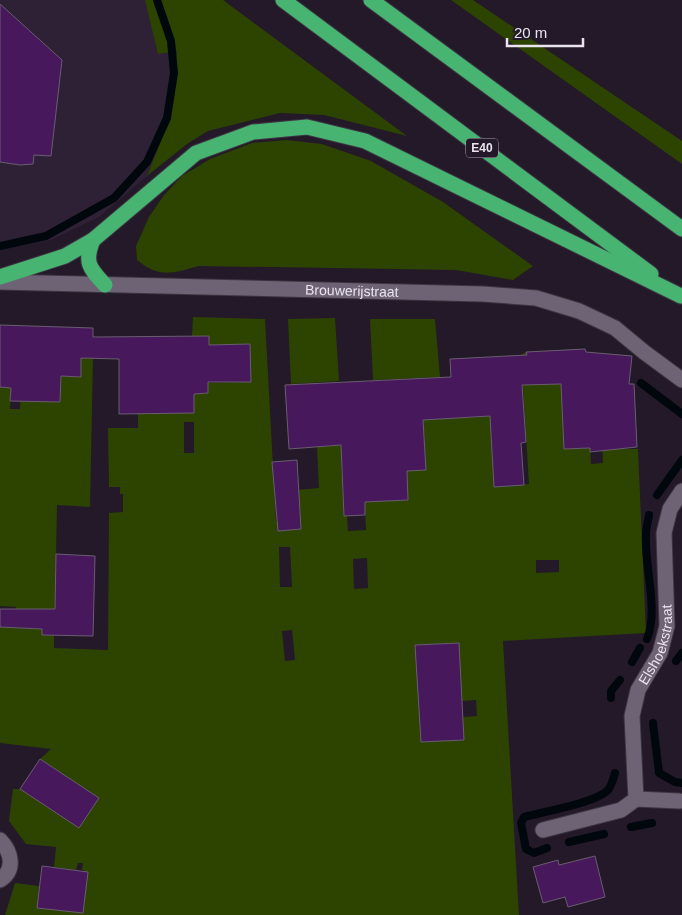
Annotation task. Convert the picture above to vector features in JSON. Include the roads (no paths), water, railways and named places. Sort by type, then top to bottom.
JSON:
[{"type":"highway","name":"E40","points":[[283,0],[682,297]]},
{"type":"highway","points":[[371,0],[682,229]]},
{"type":"highway","points":[[0,277],[65,256],[93,240],[196,153],[253,132],[307,127],[365,141],[682,297]]},
{"type":"highway","points":[[93,240],[87,261],[94,273],[105,284]]},
{"type":"street","name":"Brouwerijstraat","points":[[0,282],[482,294],[536,298],[579,311],[615,328],[682,380]]},
{"type":"street","name":"Elshoekstraat","points":[[636,799],[632,716],[638,690],[660,653],[667,626],[664,533],[670,509],[682,491]]},
{"type":"street","points":[[543,830],[621,810],[636,799],[679,801]]},
{"type":"street","points":[[0,840],[7,848],[11,858],[10,869],[4,878],[0,880]]},
{"type":"waterway","points":[[0,246],[46,236],[114,198],[147,162],[167,118],[174,73],[171,41],[157,0]]},
{"type":"waterway","points":[[641,383],[682,414]]},
{"type":"waterway","points":[[657,495],[682,460]]},
{"type":"waterway","points":[[647,639],[652,615],[646,547],[649,515]]},
{"type":"waterway","points":[[632,662],[640,648]]},
{"type":"waterway","points":[[676,661],[682,653]]},
{"type":"waterway","points":[[611,698],[611,691],[620,680]]},
{"type":"waterway","points":[[653,723],[659,773],[675,782],[682,783]]},
{"type":"waterway","points":[[547,848],[534,853],[526,849],[521,823],[524,817],[580,803],[600,795],[610,787],[615,773]]},
{"type":"waterway","points":[[631,827],[652,823]]},
{"type":"waterway","points":[[569,842],[604,834]]}]
